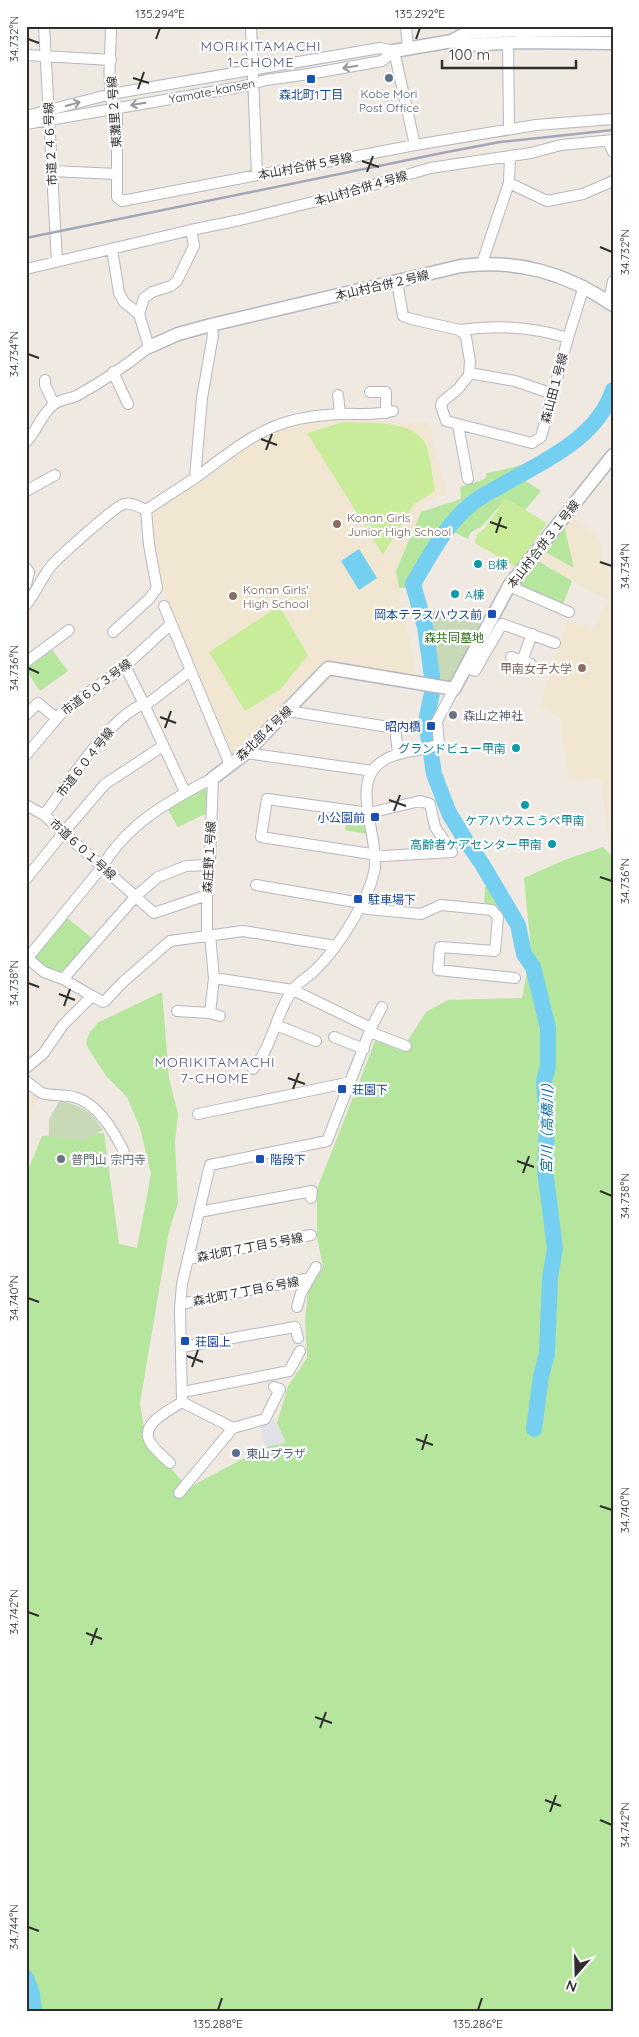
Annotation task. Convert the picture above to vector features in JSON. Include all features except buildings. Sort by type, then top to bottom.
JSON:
[{"type":"street","name":"市道２４６号線","points":[[44,26],[56,262]]},
{"type":"street","name":"東灘里２号線","points":[[111,26],[111,94],[113,108],[117,117],[117,197]]},
{"type":"street","points":[[251,26],[257,175]]},
{"type":"street","points":[[406,26],[408,48]]},
{"type":"street","name":"Yamate-kansen","points":[[452,41],[465,30],[613,30]]},
{"type":"street","points":[[509,129],[518,31]]},
{"type":"street","name":"Yamate-kansen","points":[[26,124],[111,94],[380,48],[394,51],[452,41],[469,45],[518,31],[613,43]]},
{"type":"street","points":[[394,51],[415,144]]},
{"type":"street","name":"Yamate-kansen","points":[[26,116],[113,108],[240,87],[253,82],[382,61],[394,51]]},
{"type":"street","points":[[26,55],[111,60]]},
{"type":"street","name":"本山村合併５号線","points":[[117,197],[122,201],[415,144],[509,129],[613,119]]},
{"type":"street","points":[[610,140],[613,152]]},
{"type":"street","name":"本山村合併４号線","points":[[26,269],[333,197],[430,168],[531,153],[561,145],[610,140]]},
{"type":"street","points":[[482,264],[509,183],[510,156]]},
{"type":"street","points":[[52,171],[117,174]]},
{"type":"street","points":[[509,183],[547,201],[583,194],[613,181]]},
{"type":"street","points":[[26,442],[54,404],[74,397],[95,385],[132,361],[149,347],[139,314],[144,298],[152,292],[170,286],[177,281],[194,246],[191,230]]},
{"type":"street","points":[[112,249],[119,293],[124,302],[139,314]]},
{"type":"street","name":"本山村合併２号線","points":[[149,347],[178,334],[211,325],[461,266],[482,264],[510,265],[555,274],[584,286],[609,303]]},
{"type":"street","points":[[609,303],[613,281]]},
{"type":"street","points":[[397,282],[403,316],[411,319],[460,330],[476,328],[535,330],[568,338]]},
{"type":"street","name":"森山田１号線","points":[[458,425],[532,443],[541,437],[584,286]]},
{"type":"street","points":[[195,478],[202,398],[213,335],[211,325]]},
{"type":"street","points":[[460,330],[466,337],[470,361],[469,373],[458,389],[442,402],[441,406],[446,421],[458,425],[468,479]]},
{"type":"street","points":[[113,372],[128,404]]},
{"type":"street","points":[[469,373],[515,381],[552,394]]},
{"type":"street","points":[[45,380],[45,385],[54,404]]},
{"type":"street","points":[[146,510],[242,444],[268,429],[288,421],[340,414],[390,412],[386,392],[370,392]]},
{"type":"street","points":[[338,395],[340,414]]},
{"type":"street","name":"本山村合併３１号線","points":[[398,753],[421,751],[439,744],[437,721],[450,688],[466,667],[509,586],[613,455]]},
{"type":"street","points":[[26,491],[55,475]]},
{"type":"street","points":[[26,604],[50,567],[83,536],[122,504],[132,504],[146,510]]},
{"type":"street","points":[[113,632],[149,599],[157,588],[149,545],[146,510]]},
{"type":"street","points":[[26,568],[29,572],[26,585]]},
{"type":"street","points":[[509,586],[570,612]]},
{"type":"street","name":"森北部４号線","points":[[164,606],[230,765],[246,753],[328,668],[450,688]]},
{"type":"street","name":"市道６０３号線","points":[[26,755],[64,710],[125,666],[170,624]]},
{"type":"street","points":[[466,667],[475,671],[502,624],[554,642]]},
{"type":"street","points":[[26,662],[69,630]]},
{"type":"street","points":[[512,657],[527,663],[532,634]]},
{"type":"street","points":[[125,666],[186,792]]},
{"type":"street","name":"市道６０４号線","points":[[44,815],[109,728],[135,707],[150,702],[190,671]]},
{"type":"street","points":[[26,715],[38,703],[56,718]]},
{"type":"street","points":[[253,1069],[263,1057],[292,990],[315,971],[336,946],[360,905],[375,867],[367,788],[373,771],[384,759],[398,753],[395,728],[288,711]]},
{"type":"street","points":[[26,879],[105,784],[163,746]]},
{"type":"street","points":[[246,753],[373,771]]},
{"type":"street","points":[[230,765],[213,778],[186,792],[138,823],[112,851],[102,867],[27,959],[44,972],[63,979],[103,1002],[170,941],[244,931],[336,946]]},
{"type":"street","name":"森庄野１号線","points":[[177,1011],[215,1014],[214,978],[208,935],[207,895],[213,778]]},
{"type":"street","points":[[266,799],[369,813],[420,800],[430,804],[435,827],[452,852],[384,856],[374,854],[261,836],[266,799]]},
{"type":"street","name":"市道６０１号線","points":[[26,805],[44,815],[154,913],[207,895]]},
{"type":"street","points":[[63,979],[136,896],[158,877],[186,866],[209,865]]},
{"type":"street","points":[[256,885],[355,902],[368,909],[421,914],[441,906],[492,910],[498,917],[495,951],[440,946],[438,970],[515,978]]},
{"type":"street","points":[[214,978],[292,990],[406,1046]]},
{"type":"street","points":[[26,1068],[43,1054],[63,1025],[92,996]]},
{"type":"street","points":[[183,1397],[182,1284],[210,1165],[327,1141],[382,1007]]},
{"type":"street","points":[[276,1025],[316,1041]]},
{"type":"street","points":[[334,1037],[364,1049]]},
{"type":"street","points":[[26,1081],[42,1093],[67,1095],[81,1099],[96,1110],[122,1148]]},
{"type":"street","points":[[198,1114],[351,1082]]},
{"type":"street","points":[[200,1212],[312,1191],[311,1198]]},
{"type":"street","name":"森北町７丁目５号線","points":[[188,1259],[312,1236]]},
{"type":"street","points":[[297,1307],[301,1293],[316,1267]]},
{"type":"street","name":"森北町７丁目６号線","points":[[181,1304],[310,1278]]},
{"type":"street","points":[[182,1347],[295,1327],[298,1338]]},
{"type":"street","points":[[170,1463],[149,1441],[147,1433],[150,1426],[183,1397],[289,1371],[300,1351]]},
{"type":"street","points":[[179,1493],[233,1428],[265,1419],[280,1388],[274,1387]]},
{"type":"street","points":[[183,1397],[233,1428]]},
{"type":"shaded area","points":[[341,419],[429,423],[447,494],[425,503],[396,571],[417,678],[329,662],[232,757],[162,587],[149,512],[270,433],[288,426]]},
{"type":"shaded area","name":"甲南女子大学","points":[[571,516],[598,536],[603,559],[613,578],[613,853],[609,845],[601,779],[569,780],[560,717],[539,707],[568,620],[593,629],[608,601],[536,560]]},
{"type":"shaded area","points":[[26,1086],[38,1096],[29,1123],[29,1163],[26,1189]]},
{"type":"shaded area","points":[[274,1418],[286,1443],[265,1447],[260,1425],[271,1422]]},
{"type":"green space","points":[[344,422],[390,424],[402,427],[420,437],[428,450],[435,491],[414,504],[383,555],[307,433]]},
{"type":"green space","points":[[556,448],[561,453],[524,480],[541,491],[525,510],[506,499],[481,527],[471,532],[468,539],[450,530],[417,587],[399,588],[396,571],[421,512],[461,499],[460,487],[485,479],[487,473],[532,461]]},
{"type":"green space","points":[[506,498],[547,523],[516,567],[475,543],[477,534],[484,529]]},
{"type":"green space","points":[[564,525],[574,568],[544,551]]},
{"type":"green space","points":[[536,560],[572,581],[563,604],[515,584]]},
{"type":"green space","points":[[279,606],[308,655],[281,689],[245,711],[209,652]]},
{"type":"green space","name":"森共同墓地","points":[[424,607],[484,625],[454,679],[448,683],[438,681],[435,655]]},
{"type":"green space","points":[[50,647],[68,671],[40,691],[26,670],[26,664]]},
{"type":"green space","points":[[204,788],[209,793],[207,813],[178,827],[168,810]]},
{"type":"green space","points":[[348,813],[358,815],[366,821],[367,834],[345,830]]},
{"type":"green space","points":[[603,847],[613,857],[613,2011],[26,2011],[26,1175],[42,1136],[104,1133],[119,1244],[137,1248],[151,1174],[140,1128],[127,1097],[106,1076],[88,1048],[86,1042],[90,1032],[99,1022],[162,992],[169,1078],[178,1114],[175,1142],[178,1203],[169,1231],[140,1403],[146,1440],[188,1488],[265,1447],[286,1443],[277,1423],[288,1386],[307,1358],[305,1320],[308,1291],[323,1267],[317,1236],[317,1189],[376,1039],[401,1051],[426,1012],[448,1000],[522,998],[531,950],[524,878],[564,860]]},
{"type":"green space","points":[[485,887],[491,888],[500,902],[500,906],[484,904]]},
{"type":"green space","points":[[66,917],[93,939],[62,975],[45,969],[31,958]]},
{"type":"green space","points":[[60,1100],[90,1113],[103,1130],[84,1140],[49,1137],[49,1119]]},
{"type":"water","points":[[359,549],[377,578],[359,590],[341,561]]},
{"type":"waterway","name":"宮川（高橋川）","points":[[534,1429],[541,1376],[547,1354],[550,1278],[555,1248],[545,1170],[547,1124],[544,1081],[548,1067],[548,1028],[533,967],[524,954],[518,925],[449,813],[434,774],[426,721],[432,693],[432,676],[425,627],[413,584],[439,541],[453,522],[471,504],[548,459],[580,437],[605,408],[613,390]]},
{"type":"waterway","points":[[26,1978],[32,1994],[34,2011]]},
{"type":"railway","points":[[26,238],[500,142],[613,130]]},
{"type":"place","name":"Kobe Mori Post Office","points":[[389,78]]},
{"type":"place","name":"森北町1丁目","points":[[311,79]]},
{"type":"place","name":"Konan Girls Junior High School","points":[[337,524]]},
{"type":"place","name":"B棟","points":[[478,564]]},
{"type":"place","name":"A棟","points":[[455,594]]},
{"type":"place","name":"Konan Girls' High School","points":[[233,596]]},
{"type":"place","name":"岡本テラスハウス前","points":[[492,614]]},
{"type":"place","name":"甲南女子大学","points":[[582,668]]},
{"type":"place","name":"森山之神社","points":[[453,715]]},
{"type":"place","name":"昭内橋","points":[[431,726]]},
{"type":"place","name":"グランドビュー甲南","points":[[516,748]]},
{"type":"place","name":"ケアハウスこうべ甲南","points":[[525,805]]},
{"type":"place","name":"小公園前","points":[[375,817]]},
{"type":"place","name":"高齢者ケアセンター甲南","points":[[552,844]]},
{"type":"place","name":"駐車場下","points":[[358,899]]},
{"type":"place","name":"荘園下","points":[[342,1089]]},
{"type":"place","name":"普門山 宗円寺","points":[[61,1159]]},
{"type":"place","name":"階段下","points":[[260,1159]]},
{"type":"place","name":"荘園上","points":[[185,1341]]},
{"type":"place","name":"東山プラザ","points":[[236,1453]]},
{"type":"district","name":"MORIKITAMACHI 1-CHOME","points":[[261,54]]},
{"type":"district","name":"MORIKITAMACHI 7-CHOME","points":[[215,1070]]}]
